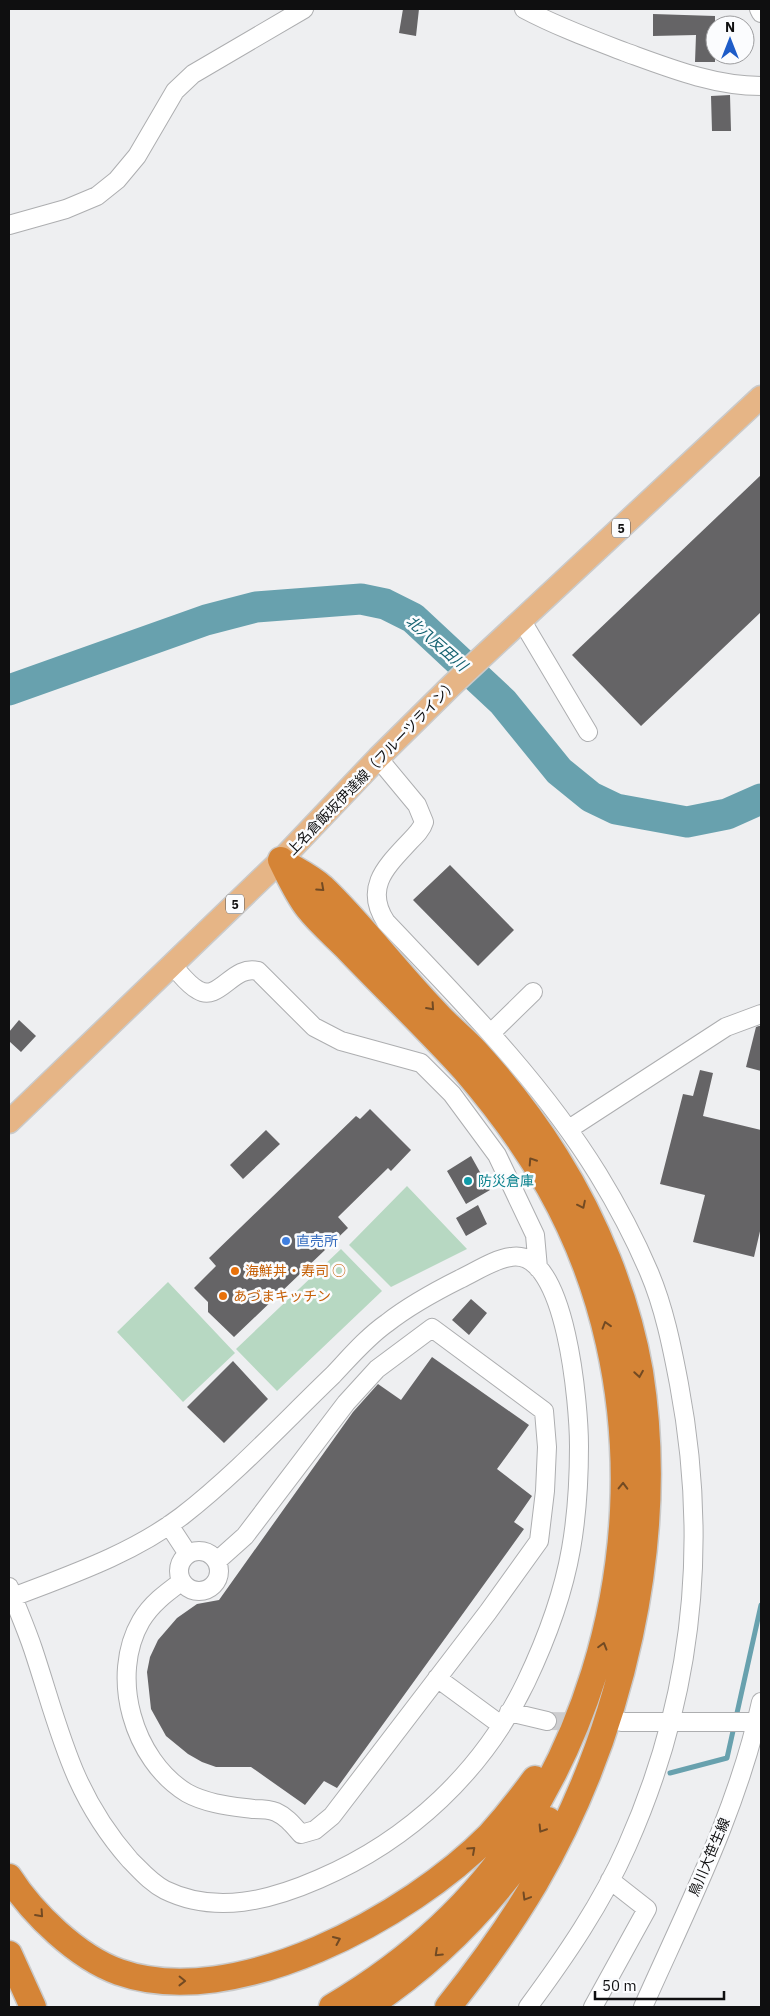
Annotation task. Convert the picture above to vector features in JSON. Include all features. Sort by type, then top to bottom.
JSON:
[{"type":"highway","points":[[281,860],[320,886],[438,1016],[474,1050],[503,1083],[556,1157],[593,1228],[617,1286],[632,1334],[644,1414],[647,1506],[643,1555],[628,1642],[601,1740],[559,1839],[510,1923],[448,2007]]},
{"type":"highway","points":[[281,860],[306,906],[463,1069],[502,1116],[549,1187],[573,1235],[593,1285],[609,1334],[617,1378],[624,1462],[622,1513],[614,1590],[605,1641],[589,1693],[548,1784],[524,1826],[467,1899],[391,1969],[332,2007]]},
{"type":"highway","points":[[367,2007],[434,1958],[466,1927],[525,1857],[556,1808],[580,1762],[628,1642]]},
{"type":"highway","points":[[9,1877],[17,1889],[49,1924],[93,1960],[120,1972],[144,1978],[202,1981],[256,1970],[310,1952],[352,1934],[409,1900],[451,1869],[489,1835],[521,1798],[555,1750],[589,1693]]},
{"type":"highway","points":[[9,1954],[33,2007]]},
{"type":"highway","points":[[9,1962],[27,2007]]},
{"type":"main road","name":"上名倉飯坂伊達線（フルーツライン）","points":[[9,1122],[281,860],[378,758],[456,681],[761,396]]},
{"type":"street","points":[[9,225],[66,209],[97,196],[117,180],[137,156],[176,91],[193,74],[304,9]]},
{"type":"street","points":[[524,9],[557,26],[650,62],[704,78],[742,86],[761,86]]},
{"type":"street","points":[[760,9],[761,13]]},
{"type":"street","points":[[522,621],[588,732]]},
{"type":"street","points":[[378,758],[417,805],[424,822],[418,832],[383,872],[376,889],[378,910],[386,922],[491,1033],[539,1088],[569,1129],[609,1193],[650,1274],[666,1322],[682,1402],[692,1491],[693,1596],[671,1722],[638,1821],[610,1880],[593,1913],[528,2007]]},
{"type":"street","points":[[172,965],[197,990],[205,994],[215,991],[241,972],[252,969],[258,971],[314,1027],[324,1034],[341,1041],[421,1063],[452,1094],[497,1155],[535,1234],[538,1268]]},
{"type":"street","points":[[491,1033],[533,992]]},
{"type":"street","points":[[569,1129],[726,1027],[761,1014]]},
{"type":"street","points":[[514,1256],[529,1260],[538,1268],[549,1282],[559,1306],[574,1378],[579,1441],[576,1511],[563,1586],[526,1682],[505,1719],[472,1766],[447,1796],[409,1828],[345,1868],[291,1890],[239,1903],[197,1901],[161,1888],[144,1875],[108,1833],[87,1802],[71,1767],[31,1643],[11,1592],[102,1560],[143,1541],[169,1525],[227,1477],[383,1325],[404,1310],[462,1278],[514,1256]]},
{"type":"street","points":[[181,1582],[160,1598],[140,1622],[127,1665],[129,1704],[136,1725],[156,1764],[188,1793],[208,1801],[229,1806],[274,1811],[288,1819],[301,1834],[315,1830],[332,1816],[539,1541],[548,1447],[544,1411],[432,1328],[377,1369],[346,1403],[245,1536],[217,1561]]},
{"type":"street","points":[[169,1525],[188,1554]]},
{"type":"street","points":[[199,1551],[210,1553],[217,1561],[220,1571],[217,1582],[210,1589],[200,1592],[189,1589],[181,1582],[178,1572],[181,1561],[188,1554],[199,1551]]},
{"type":"street","points":[[437,1678],[505,1719],[546,1721]]},
{"type":"street","name":"鳥川大笹生線","points":[[643,2007],[723,1825],[759,1722],[761,1702]]},
{"type":"street","points":[[621,1722],[759,1722]]},
{"type":"street","points":[[593,2007],[647,1908],[610,1880]]},
{"type":"green space","points":[[407,1186],[467,1249],[391,1287],[349,1245]]},
{"type":"green space","points":[[341,1249],[382,1291],[277,1391],[236,1349]]},
{"type":"green space","points":[[168,1282],[235,1353],[183,1402],[117,1332]]},
{"type":"building","points":[[403,9],[419,9],[416,36],[399,33]]},
{"type":"building","points":[[653,14],[705,16],[705,62],[695,62],[696,35],[653,36]]},
{"type":"building","points":[[730,95],[731,131],[712,131],[711,96]]},
{"type":"building","points":[[761,475],[761,612],[641,726],[572,655]]},
{"type":"building","points":[[450,865],[514,930],[478,966],[413,900]]},
{"type":"building","points":[[19,1020],[36,1036],[21,1052],[9,1041],[9,1032]]},
{"type":"building","points":[[761,1026],[761,1071],[746,1067],[756,1027]]},
{"type":"building","points":[[700,1070],[713,1073],[703,1116],[761,1130],[761,1227],[754,1257],[693,1242],[705,1195],[660,1184],[683,1094],[693,1096]]},
{"type":"building","points":[[370,1109],[411,1150],[391,1171],[388,1168],[338,1217],[348,1228],[234,1337],[208,1312],[208,1302],[194,1288],[216,1266],[209,1258],[356,1116],[360,1119]]},
{"type":"building","points":[[266,1130],[280,1144],[243,1179],[230,1165]]},
{"type":"building","name":"防災倉庫","points":[[471,1156],[490,1190],[466,1204],[447,1171]]},
{"type":"building","points":[[478,1205],[487,1224],[466,1236],[456,1218]]},
{"type":"building","points":[[471,1299],[487,1313],[469,1335],[452,1320]]},
{"type":"building","points":[[432,1357],[529,1425],[497,1469],[532,1496],[514,1522],[524,1529],[337,1788],[324,1781],[305,1805],[251,1767],[216,1767],[188,1754],[166,1736],[151,1709],[147,1672],[150,1657],[158,1640],[177,1618],[197,1604],[219,1600],[353,1412],[378,1384],[401,1400]]},
{"type":"building","points":[[233,1361],[268,1399],[224,1443],[187,1407]]},
{"type":"waterway","name":"北八反田川","points":[[9,690],[206,620],[256,607],[361,599],[385,604],[413,618],[503,702],[559,771],[591,797],[616,809],[687,822],[727,814],[761,799]]},
{"type":"waterway","points":[[670,1773],[727,1758],[761,1605]]},
{"type":"tunnel","points":[[547,1721],[616,1722]]},
{"type":"place","name":"防災倉庫","points":[[468,1181]]},
{"type":"place","name":"直売所","points":[[286,1241]]},
{"type":"place","name":"海鮮丼・寿司 ○","points":[[235,1271]]},
{"type":"place","name":"あづまキッチン","points":[[223,1296]]}]
